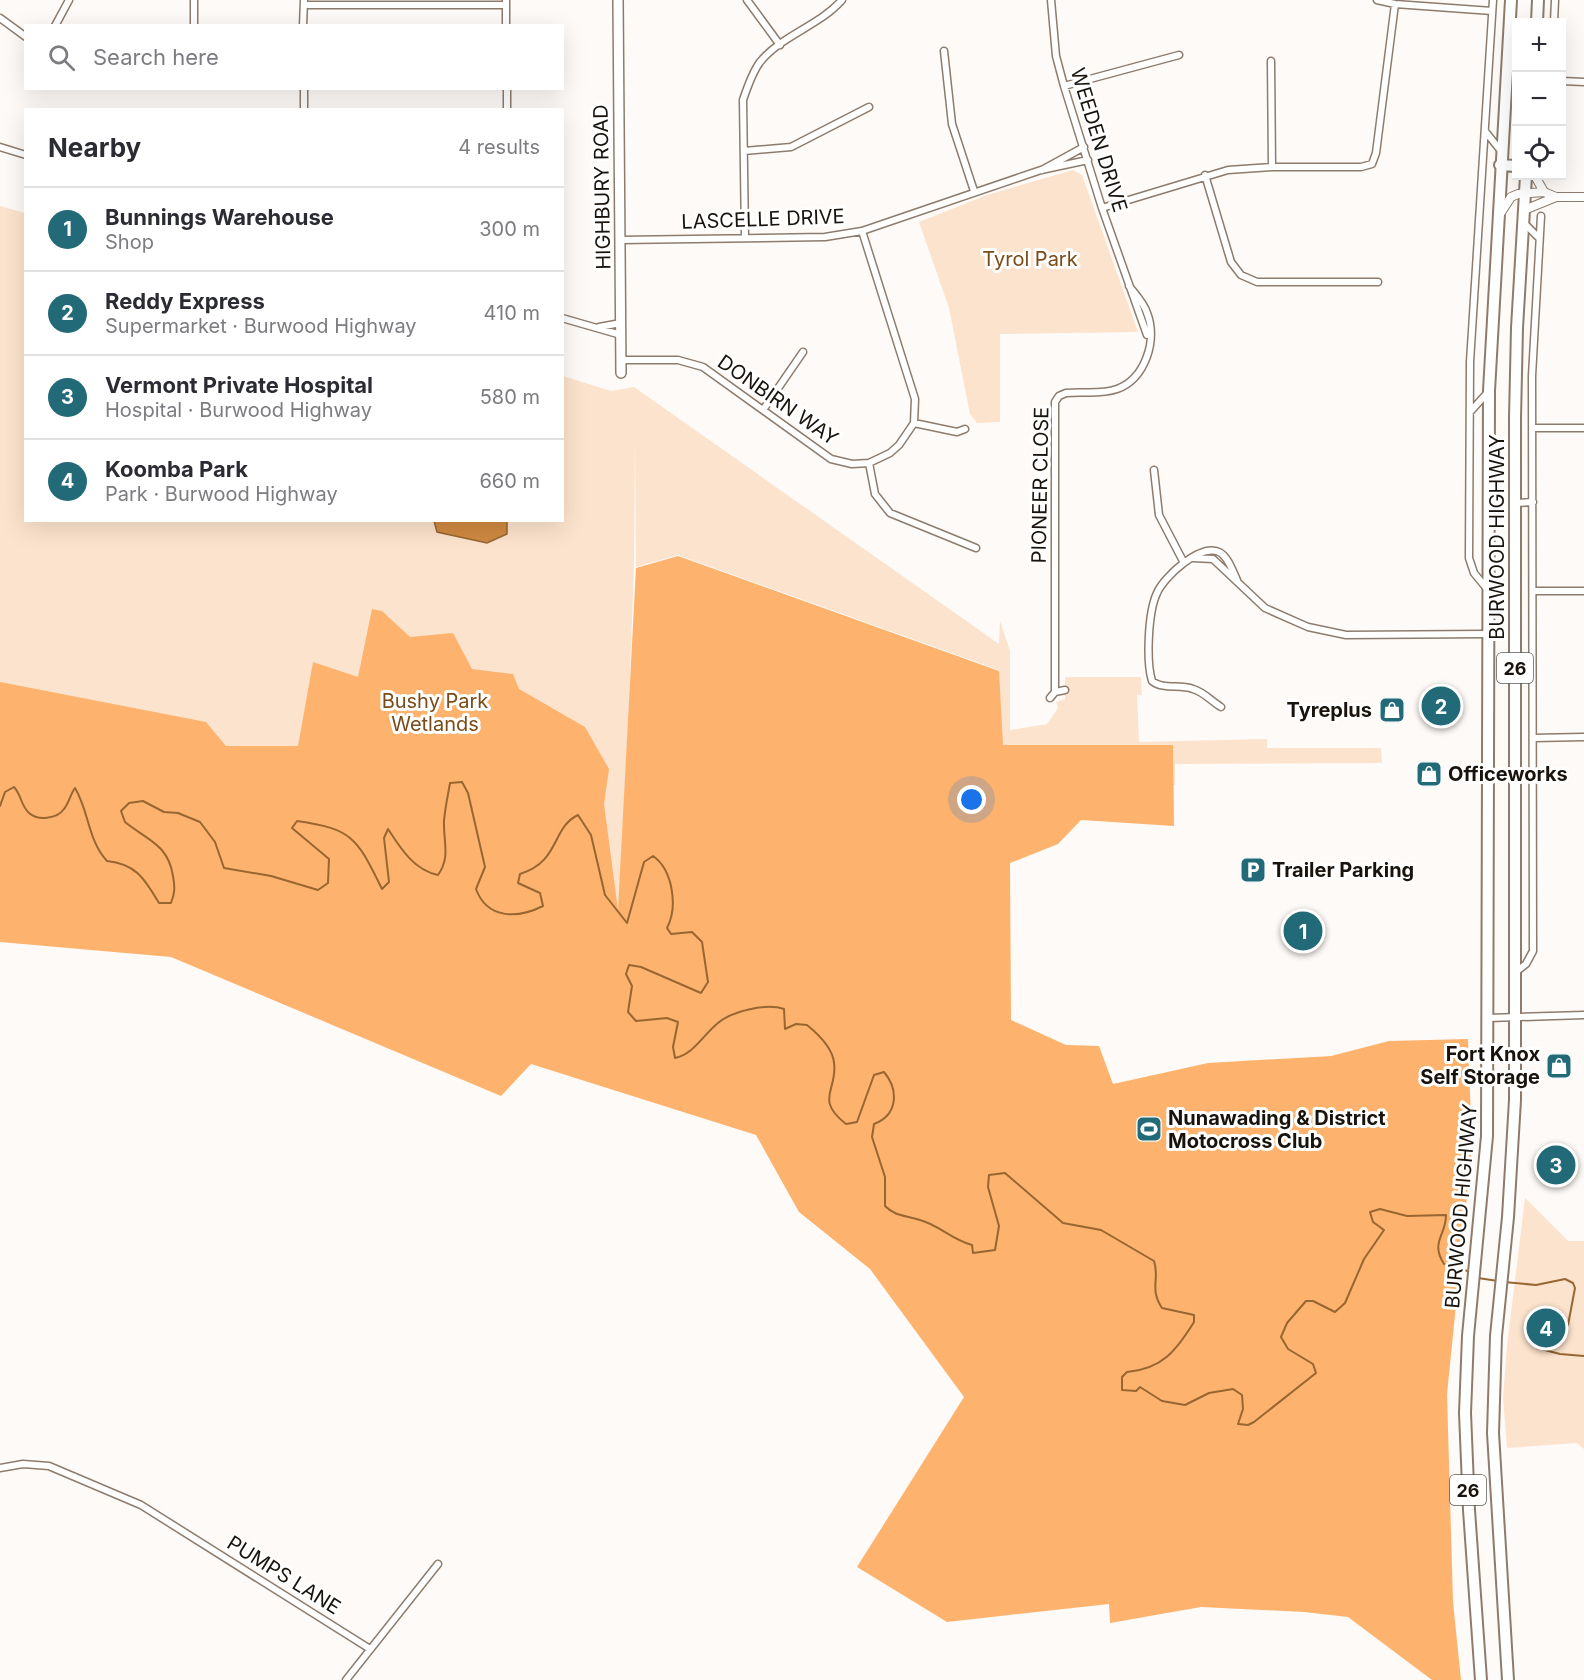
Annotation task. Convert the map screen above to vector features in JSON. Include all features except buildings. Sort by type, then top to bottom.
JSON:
[{"type":"highway","name":"BURWOOD HIGHWAY","points":[[1481,1680],[1466,1442],[1468,1345],[1487,1136],[1489,391],[1511,0]]},
{"type":"highway","points":[[1536,18],[1538,0]]},
{"type":"highway","points":[[1500,165],[1512,166]]},
{"type":"highway","name":"BURWOOD HIGHWAY","points":[[1508,1680],[1493,1460],[1494,1369],[1514,1135],[1517,1016],[1515,503],[1517,328],[1526,180]]},
{"type":"main road","name":"HIGHBURY ROAD","points":[[618,0],[621,374]]},
{"type":"street","points":[[56,24],[69,0]]},
{"type":"street","points":[[194,0],[194,24]]},
{"type":"street","points":[[747,0],[780,45]]},
{"type":"street","points":[[745,238],[743,100],[746,91],[760,62],[780,45],[834,9],[842,0]]},
{"type":"street","name":"WEEDEN DRIVE","points":[[1050,0],[1056,56],[1064,86],[1129,286],[1149,317],[1149,345]]},
{"type":"street","points":[[1377,0],[1395,4],[1492,11]]},
{"type":"street","name":"BURWOOD HIGHWAY","points":[[1488,591],[1474,573],[1469,558],[1470,412],[1471,352],[1493,0]]},
{"type":"street","points":[[1554,18],[1555,0]]},
{"type":"street","points":[[303,24],[304,2],[506,3],[506,24]]},
{"type":"street","points":[[1102,208],[1205,175],[1246,167],[1361,167],[1372,164],[1376,153],[1395,4]]},
{"type":"street","points":[[0,18],[24,36]]},
{"type":"street","points":[[944,51],[952,124],[974,191]]},
{"type":"street","points":[[1064,86],[1179,54]]},
{"type":"street","points":[[1271,61],[1272,167]]},
{"type":"street","points":[[1566,81],[1584,82]]},
{"type":"street","points":[[304,90],[304,108]]},
{"type":"street","points":[[507,90],[507,108]]},
{"type":"street","points":[[744,151],[790,147],[869,107]]},
{"type":"street","points":[[1484,130],[1501,151]]},
{"type":"street","points":[[0,147],[24,154]]},
{"type":"street","name":"LASCELLE DRIVE","points":[[1041,170],[1084,147]]},
{"type":"street","name":"LASCELLE DRIVE","points":[[620,240],[825,237],[862,231],[974,191],[1041,170],[1088,160]]},
{"type":"street","points":[[1205,175],[1231,262],[1241,275],[1257,282],[1378,282]]},
{"type":"street","points":[[1537,180],[1544,192]]},
{"type":"street","points":[[1498,218],[1511,197],[1525,193],[1544,192],[1556,197]]},
{"type":"street","points":[[1524,210],[1556,197],[1584,197]]},
{"type":"street","name":"BURWOOD HIGHWAY","points":[[1517,971],[1526,964],[1533,951],[1532,428],[1540,216]]},
{"type":"street","points":[[1523,223],[1539,238]]},
{"type":"street","points":[[862,231],[915,399],[914,423],[890,453],[869,463],[875,494],[890,513],[976,548]]},
{"type":"street","points":[[564,319],[621,335]]},
{"type":"street","points":[[595,328],[621,323]]},
{"type":"street","name":"PIONEER CLOSE","points":[[1055,692],[1055,402],[1066,393],[1106,392],[1123,386],[1140,371],[1149,345]]},
{"type":"street","points":[[763,410],[803,352]]},
{"type":"street","name":"DONBIRN WAY","points":[[621,360],[691,362],[703,368],[831,459],[852,464],[869,463]]},
{"type":"street","name":"BURWOOD HIGHWAY","points":[[1470,412],[1489,391]]},
{"type":"street","points":[[914,423],[957,432],[965,429]]},
{"type":"street","points":[[1532,428],[1584,428]]},
{"type":"street","points":[[1154,470],[1159,515],[1184,563]]},
{"type":"street","points":[[1515,503],[1533,502]]},
{"type":"street","points":[[1221,707],[1191,688],[1158,686],[1152,681],[1150,675],[1154,602],[1163,584],[1184,563],[1210,552],[1219,552],[1224,556],[1240,586],[1265,608],[1283,617],[1330,632],[1487,634]]},
{"type":"street","points":[[1533,591],[1584,591]]},
{"type":"street","points":[[1050,698],[1055,692],[1065,690]]},
{"type":"street","points":[[1203,706],[1210,701]]},
{"type":"street","points":[[1533,738],[1584,737]]},
{"type":"street","points":[[1488,1018],[1584,1015]]},
{"type":"street","name":"PUMPS LANE","points":[[0,1468],[23,1464],[49,1466],[141,1505],[180,1527],[370,1650]]},
{"type":"street","points":[[346,1680],[438,1564]]},
{"type":"green space","name":"Tyrol Park","points":[[1073,170],[1082,175],[1138,332],[1000,334],[1000,422],[977,423],[970,414],[949,308],[919,222],[987,195]]},
{"type":"green space","name":"Bushy Park Wetlands","points":[[0,206],[24,213],[24,522],[564,522],[564,376],[611,391],[634,387],[999,644],[1000,621],[1010,651],[1010,730],[1047,724],[1058,708],[1056,702],[1065,699],[1065,677],[1141,677],[1142,695],[1137,695],[1139,742],[1267,739],[1267,748],[1381,748],[1382,763],[1175,764],[1175,785],[1173,785],[1173,745],[1002,745],[999,670],[678,555],[636,567],[635,437],[634,567],[621,913],[0,825]]},
{"type":"green space","points":[[678,556],[999,671],[1003,745],[1173,745],[1174,826],[1081,820],[1058,844],[1010,863],[1011,1020],[1066,1045],[1099,1046],[1113,1084],[1208,1063],[1331,1056],[1389,1041],[1468,1039],[1472,1146],[1447,1394],[1453,1602],[1461,1680],[1432,1680],[1348,1617],[1304,1612],[1201,1607],[1110,1623],[1109,1604],[947,1622],[857,1567],[964,1397],[870,1269],[799,1212],[756,1135],[531,1064],[501,1096],[171,957],[0,942],[0,682],[206,722],[226,746],[298,746],[313,662],[358,677],[372,609],[382,611],[410,637],[453,633],[472,669],[513,674],[519,689],[585,727],[609,769],[604,804],[618,910],[636,568]]},
{"type":"green space","points":[[1525,1198],[1568,1241],[1584,1241],[1584,1449],[1577,1443],[1507,1448],[1503,1398]]},
{"type":"shaded area","points":[[434,522],[507,522],[507,534],[487,543],[437,532]]},
{"type":"waterway","points":[[0,806],[5,792],[14,787],[29,813],[42,818],[52,817],[64,809],[75,788],[92,835],[107,861],[133,870],[144,880],[159,903],[171,903],[174,887],[170,865],[155,844],[125,822],[121,811],[129,803],[143,801],[164,812],[178,813],[200,822],[215,842],[224,868],[271,876],[318,890],[328,883],[329,859],[292,828],[297,821],[331,828],[352,839],[366,858],[382,889],[389,882],[384,838],[388,829],[415,864],[438,875],[445,855],[444,821],[450,783],[462,782],[468,793],[485,867],[476,889],[487,906],[504,914],[523,913],[543,906],[540,893],[518,883],[520,874],[543,861],[563,828],[578,815],[591,835],[605,895],[627,923],[644,862],[653,856],[665,870],[672,889],[672,910],[667,928],[671,934],[692,932],[702,942],[708,982],[701,993],[641,967],[629,965],[626,974],[632,986],[628,1012],[636,1021],[667,1018],[678,1022],[673,1047],[675,1058],[688,1053],[718,1023],[732,1015],[759,1008],[784,1009],[785,1029],[796,1024],[807,1025],[831,1052],[834,1072],[829,1101],[836,1115],[846,1124],[857,1122],[874,1075],[884,1072],[889,1079],[894,1094],[892,1108],[888,1115],[874,1124],[872,1137],[885,1177],[885,1206],[889,1210],[933,1225],[958,1240],[972,1245],[973,1253],[995,1250],[999,1226],[988,1187],[989,1175],[1005,1173],[1063,1223],[1101,1230],[1154,1261],[1156,1295],[1162,1308],[1194,1315],[1194,1322],[1181,1342],[1159,1363],[1127,1372],[1122,1377],[1122,1390],[1136,1391],[1140,1387],[1162,1401],[1185,1405],[1209,1393],[1233,1389],[1242,1395],[1243,1409],[1238,1424],[1248,1425],[1254,1422],[1316,1373],[1313,1364],[1288,1349],[1281,1337],[1287,1323],[1306,1301],[1313,1301],[1335,1312],[1345,1303],[1364,1259],[1384,1230],[1373,1222],[1370,1212],[1380,1209],[1407,1216],[1446,1215],[1438,1244],[1440,1256],[1444,1264],[1457,1265],[1470,1273]]},
{"type":"waterway","points":[[1478,1278],[1498,1281]]},
{"type":"waterway","points":[[1504,1282],[1536,1285],[1565,1279],[1573,1283],[1575,1288],[1568,1325],[1549,1337],[1536,1339],[1537,1348],[1560,1354],[1584,1356]]},
{"type":"place","name":"Reddy Express","points":[[1441,706]]},
{"type":"place","name":"Tyreplus","points":[[1392,710]]},
{"type":"place","name":"Officeworks","points":[[1429,774]]},
{"type":"place","name":"Trailer Parking","points":[[1253,870]]},
{"type":"place","name":"Bunnings Warehouse","points":[[1303,931]]},
{"type":"place","name":"Fort Knox Self Storage","points":[[1559,1066]]},
{"type":"place","name":"Nunawading & District Motocross Club","points":[[1149,1129]]},
{"type":"place","name":"Vermont Private Hospital","points":[[1556,1165]]},
{"type":"place","name":"Koomba Park","points":[[1546,1328]]}]
